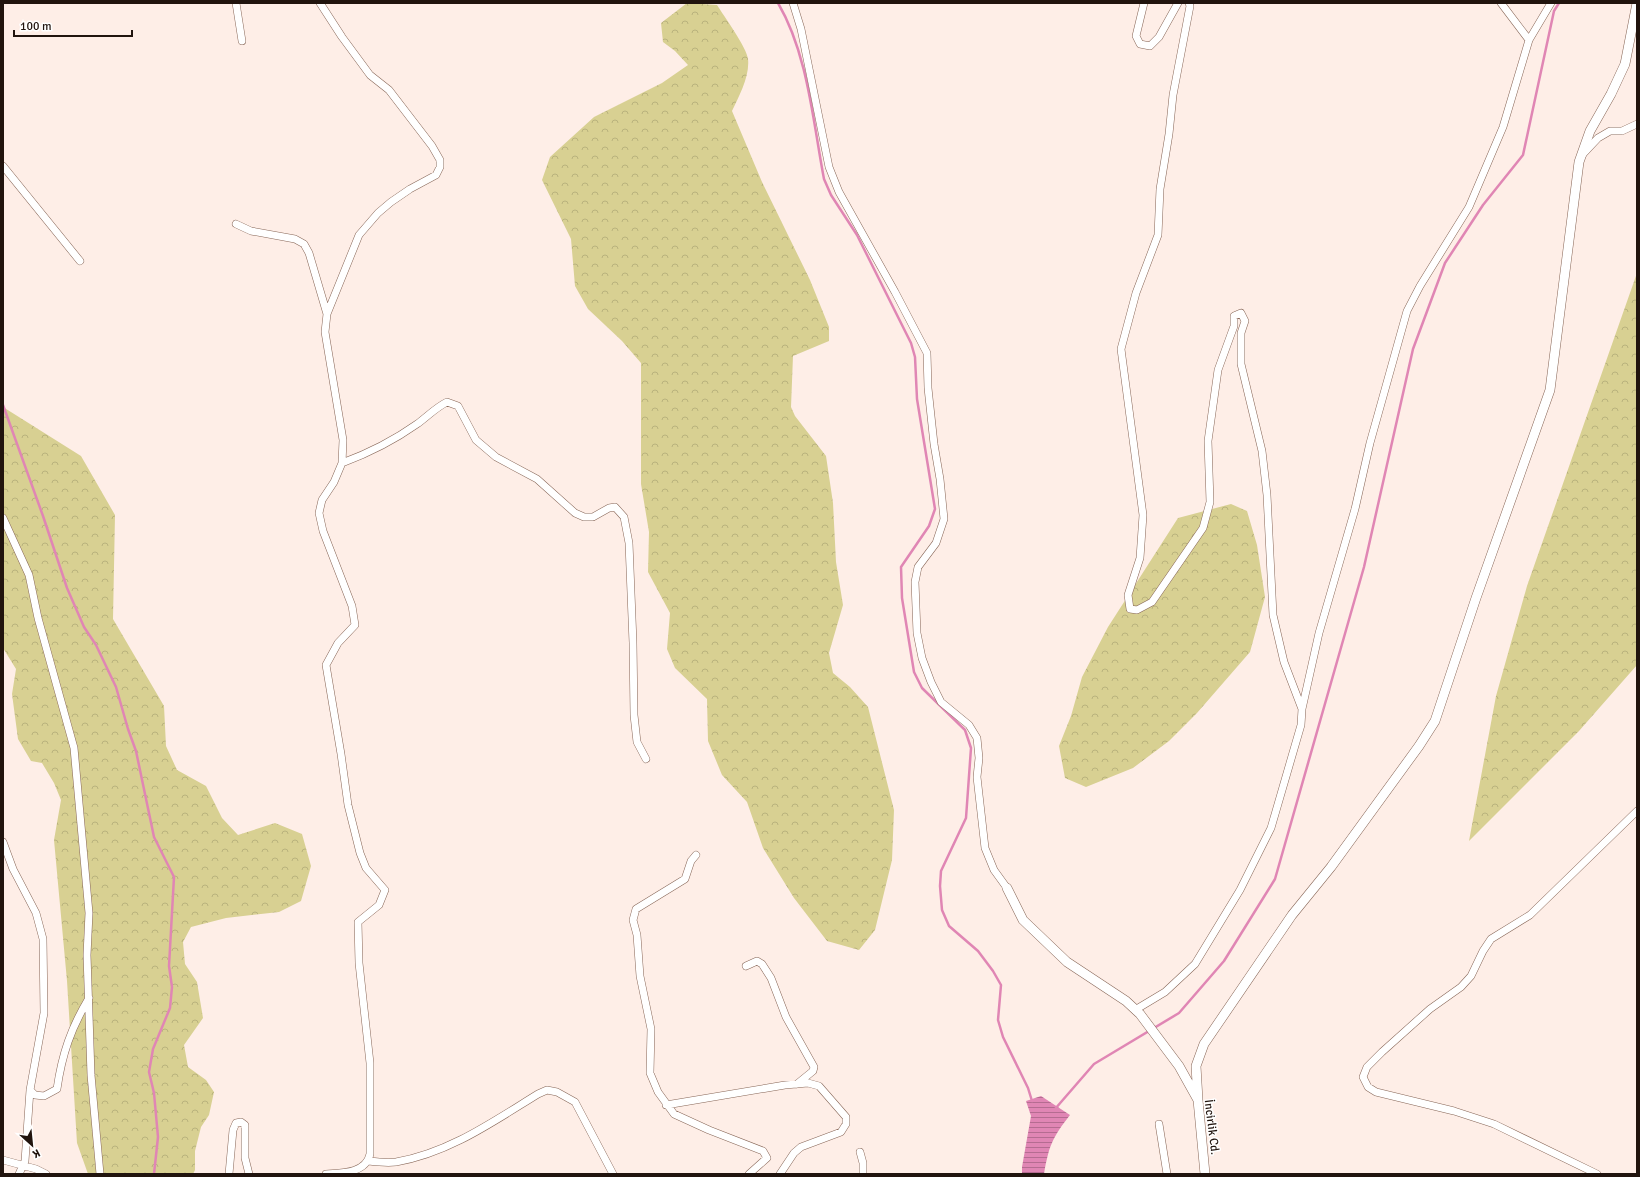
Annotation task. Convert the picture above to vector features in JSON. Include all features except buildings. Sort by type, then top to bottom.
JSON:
[{"type":"street","points":[[236,3],[242,41]]},
{"type":"street","points":[[320,3],[342,37],[370,75],[388,90],[432,146],[440,160],[440,167],[436,175],[410,189],[391,202],[378,213],[360,235],[326,314]]},
{"type":"street","points":[[793,3],[802,29],[829,167],[839,192],[927,353],[934,444],[940,479],[944,519],[936,543],[918,567],[915,593],[917,633],[922,658],[931,682],[941,702],[969,724],[977,738],[979,758],[977,777],[985,848],[994,870],[1007,888]]},
{"type":"street","points":[[1144,3],[1136,36],[1140,44],[1150,46],[1159,37],[1178,3]]},
{"type":"street","points":[[1189,3],[1190,6],[1173,95],[1169,134],[1160,188],[1158,236],[1136,293],[1121,349],[1143,515],[1140,558],[1128,595],[1128,604],[1130,608],[1137,610],[1152,602],[1203,528],[1210,502],[1208,440],[1218,370],[1234,326],[1234,316],[1241,313],[1245,321],[1241,333],[1241,364],[1262,451],[1267,495],[1273,615],[1284,662],[1302,709]]},
{"type":"street","points":[[1501,3],[1529,40]]},
{"type":"street","points":[[1137,1012],[1165,992],[1195,964],[1240,890],[1271,828],[1301,725],[1302,709],[1319,633],[1407,311],[1420,286],[1469,207],[1503,127],[1529,40],[1551,3]]},
{"type":"street","points":[[1198,1100],[1196,1066],[1204,1044],[1292,915],[1331,867],[1419,746],[1435,721],[1476,598],[1550,390],[1579,162],[1590,132],[1611,94],[1625,64],[1637,3]]},
{"type":"street","points":[[1581,156],[1598,138],[1610,131],[1622,131],[1637,124]]},
{"type":"street","points":[[3,166],[80,261]]},
{"type":"street","points":[[236,224],[251,231],[295,239],[304,244],[310,253],[326,314],[325,332],[343,440],[342,463],[334,482],[322,500],[319,513],[323,531],[352,606],[355,624],[338,643],[326,665],[348,805],[355,832],[366,868],[385,890],[379,905],[358,922],[359,963],[370,1063],[369,1161],[362,1167],[354,1170],[326,1174]]},
{"type":"street","points":[[342,463],[388,442],[418,424],[438,406],[447,402],[458,406],[476,440],[496,457],[537,479],[575,513],[584,517],[593,517],[609,508],[615,507],[619,510],[627,526],[631,562],[634,715],[637,742],[646,759]]},
{"type":"street","points":[[3,518],[29,575],[38,618],[74,748],[89,913],[87,955],[91,1075],[100,1174]]},
{"type":"street","points":[[1597,1174],[1570,1159],[1494,1124],[1454,1111],[1376,1092],[1368,1087],[1363,1077],[1367,1067],[1382,1052],[1430,1009],[1461,987],[1471,976],[1491,938],[1530,915],[1637,811]]},
{"type":"street","points":[[3,842],[13,869],[36,912],[43,939],[44,1012],[30,1090],[25,1161],[20,1174]]},
{"type":"street","points":[[696,854],[691,861],[685,879],[636,909],[633,920],[637,935],[640,976],[651,1028],[650,1073],[658,1092],[674,1114],[709,1130],[763,1151],[767,1158],[750,1174]]},
{"type":"street","name":"İncirlik Cd.","points":[[1007,888],[1023,920],[1066,962],[1126,1001],[1164,1044],[1179,1066],[1198,1100],[1205,1174]]},
{"type":"street","points":[[746,966],[758,961],[762,964],[771,978],[786,1017],[814,1067],[813,1071],[797,1084]]},
{"type":"street","points":[[30,1090],[35,1095],[44,1096],[57,1089],[62,1060],[74,1024],[89,997]]},
{"type":"street","points":[[666,1105],[797,1084],[808,1083],[819,1086],[846,1117],[846,1124],[841,1132],[801,1147],[794,1153],[780,1174]]},
{"type":"street","points":[[369,1161],[395,1162],[442,1148],[471,1135],[547,1090],[557,1092],[575,1102],[613,1174]]},
{"type":"street","points":[[229,1174],[233,1130],[236,1123],[242,1122],[245,1125],[246,1158],[249,1174]]},
{"type":"street","points":[[1159,1124],[1167,1174]]},
{"type":"street","points":[[860,1152],[863,1163],[863,1174]]},
{"type":"street","points":[[3,1160],[36,1169],[46,1174]]},
{"type":"green space","points":[[687,3],[717,5],[744,47],[748,59],[746,79],[732,111],[762,182],[810,280],[829,327],[829,341],[793,356],[791,407],[795,416],[826,456],[833,503],[836,562],[843,605],[829,653],[833,673],[850,687],[868,707],[894,810],[892,860],[875,930],[859,950],[827,941],[794,898],[763,848],[747,802],[722,775],[708,741],[707,699],[675,668],[667,649],[670,613],[648,572],[649,532],[641,484],[641,363],[622,341],[588,309],[575,286],[571,239],[542,180],[550,157],[594,117],[662,83],[688,65],[675,51],[663,42],[661,23]]},
{"type":"green space","points":[[1637,273],[1637,665],[1579,731],[1469,841],[1496,696],[1527,586]]},
{"type":"green space","points":[[3,407],[81,456],[115,515],[113,619],[164,706],[166,746],[177,770],[206,786],[222,818],[238,835],[275,823],[302,834],[311,866],[301,901],[279,912],[226,918],[191,927],[183,942],[185,964],[197,982],[203,1018],[184,1045],[188,1067],[206,1080],[214,1092],[209,1115],[201,1127],[195,1151],[195,1170],[193,1174],[88,1174],[77,1143],[67,981],[54,840],[61,800],[54,783],[42,763],[31,761],[18,739],[12,694],[16,669],[3,648]]},
{"type":"green space","points":[[1231,504],[1247,511],[1257,545],[1265,597],[1250,652],[1197,713],[1169,741],[1133,768],[1086,787],[1065,778],[1059,746],[1071,716],[1082,677],[1108,627],[1178,518]]},
{"type":"shaded area","points":[[1041,1096],[1070,1115],[1055,1136],[1044,1174],[1022,1174],[1031,1116],[1026,1101]]},
{"type":"waterway","points":[[778,3],[788,23],[803,66],[813,112],[824,179],[831,195],[857,235],[911,343],[915,357],[917,399],[935,509],[929,526],[901,567],[902,598],[914,672],[922,688],[965,730],[971,748],[966,818],[941,871],[940,886],[942,910],[949,926],[978,951],[993,971],[1001,985],[998,1020],[1003,1037],[1028,1088],[1032,1101]]},
{"type":"waterway","points":[[1055,1109],[1094,1064],[1179,1013],[1224,961],[1275,879],[1364,567],[1413,349],[1445,263],[1483,205],[1523,155],[1554,11],[1559,3]]},
{"type":"waterway","points":[[3,405],[67,588],[84,627],[96,645],[116,687],[136,751],[154,837],[174,877],[169,966],[172,987],[170,1008],[153,1049],[149,1072],[154,1093],[158,1137],[154,1174]]}]
